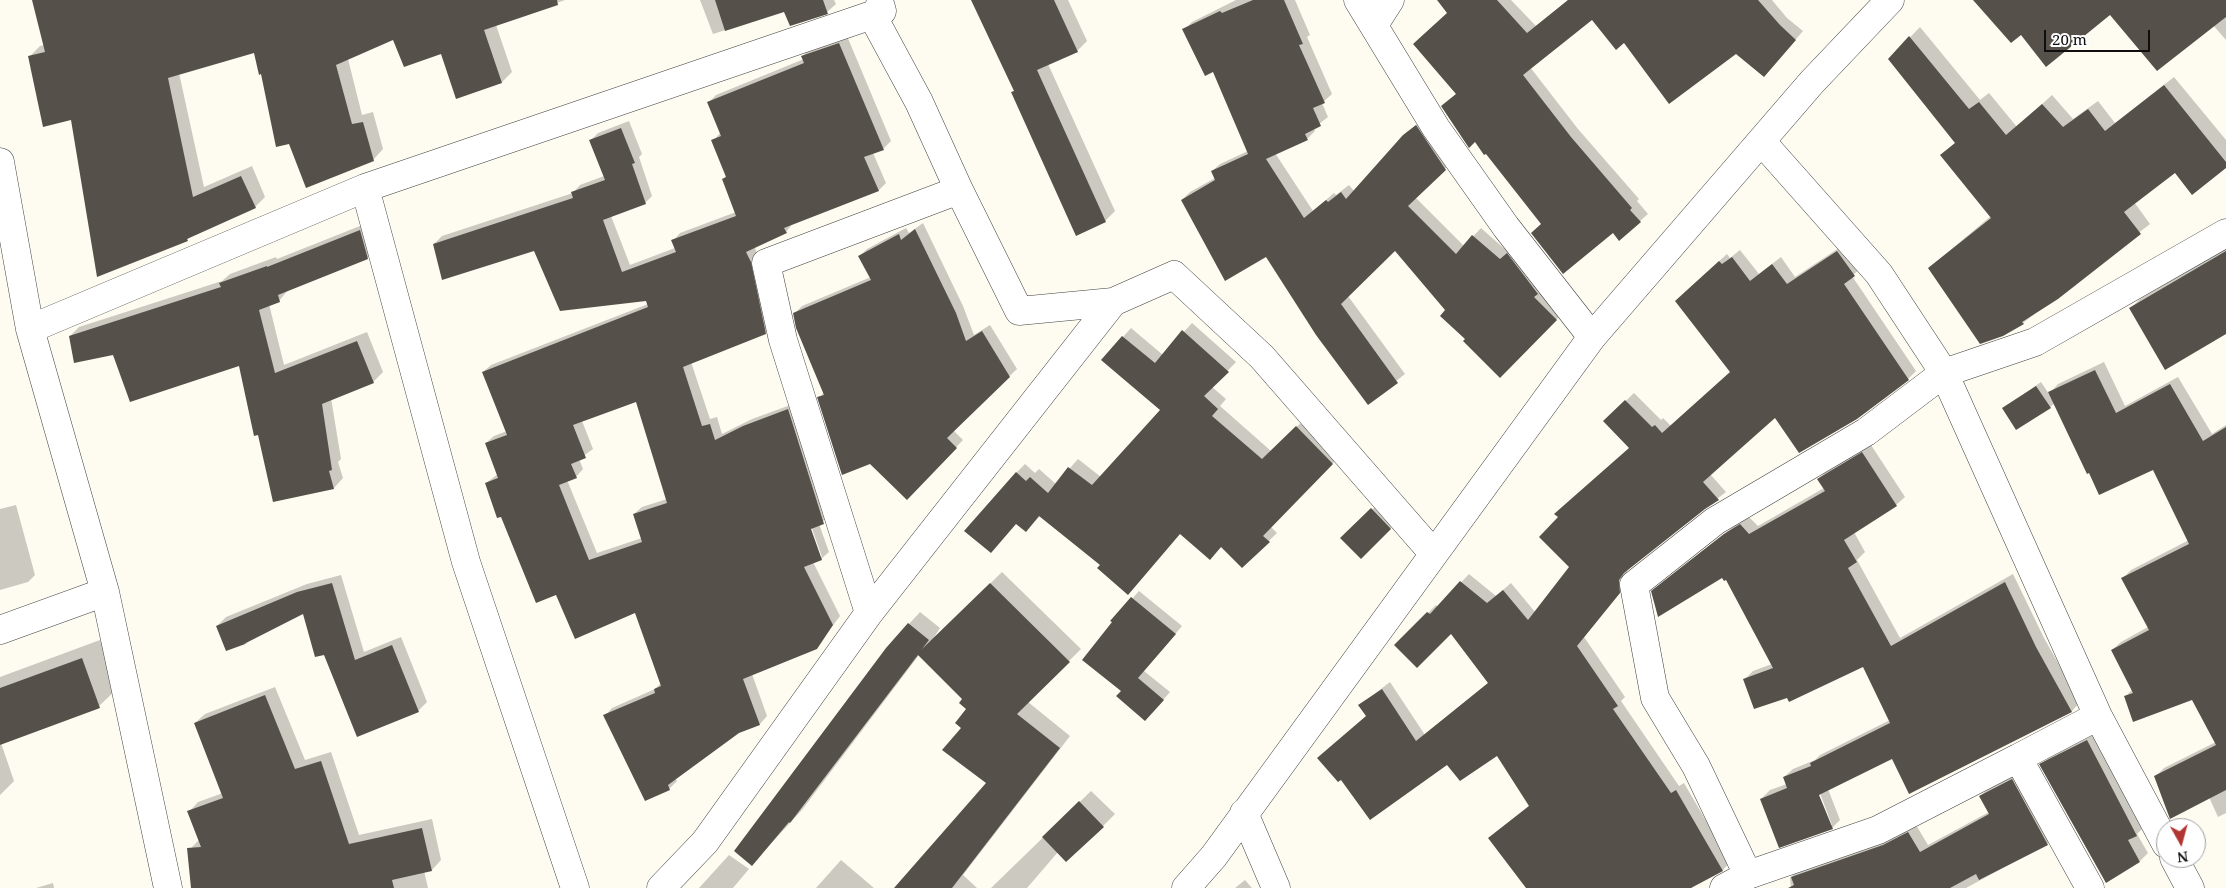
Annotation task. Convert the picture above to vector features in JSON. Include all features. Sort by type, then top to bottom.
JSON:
[{"type":"street","points":[[1358,0],[1436,128],[1506,227],[1592,337]]},
{"type":"street","points":[[1374,25],[1390,0]]},
{"type":"street","points":[[1186,888],[1214,856],[1592,337],[1812,82],[1890,0]]},
{"type":"street","points":[[30,329],[365,188],[875,8],[958,190],[1019,311],[1113,302],[1174,275],[1262,357],[1433,553]]},
{"type":"street","points":[[1762,142],[1879,274],[1944,373],[2098,716],[2156,825]]},
{"type":"street","points":[[0,162],[30,329],[105,592],[168,888]]},
{"type":"street","points":[[365,188],[466,562],[574,888]]},
{"type":"street","points":[[869,613],[784,340],[766,263],[958,190]]},
{"type":"street","points":[[1748,874],[1696,766],[1655,698],[1634,585],[1715,521],[1866,432],[1944,373],[2035,342],[2226,233]]},
{"type":"street","points":[[661,888],[705,842],[869,613],[1113,302]]},
{"type":"street","points":[[0,630],[105,592]]},
{"type":"street","points":[[1724,888],[1748,874],[1878,830],[2098,716]]},
{"type":"street","points":[[2018,758],[2090,888]]},
{"type":"street","points":[[1244,813],[1276,888]]},
{"type":"street","points":[[2179,868],[2190,888]]},
{"type":"building","points":[[32,0],[557,0],[558,5],[484,30],[502,83],[456,99],[441,54],[404,67],[393,40],[336,65],[352,124],[363,122],[374,161],[306,188],[289,144],[276,147],[261,74],[259,75],[254,53],[168,78],[193,197],[241,176],[256,208],[187,239],[188,241],[97,277],[71,120],[43,127],[28,56],[45,52]]},
{"type":"building","points":[[715,0],[823,0],[828,14],[790,26],[784,12],[725,31]]},
{"type":"building","points":[[971,0],[1054,0],[1078,52],[1037,70],[1106,222],[1076,236],[1011,92],[1014,91]]},
{"type":"building","points":[[1253,0],[1284,0],[1303,44],[1299,45],[1325,103],[1313,108],[1321,126],[1305,134],[1308,140],[1266,159],[1304,218],[1326,200],[1328,202],[1341,192],[1346,199],[1403,135],[1416,125],[1446,170],[1408,206],[1456,254],[1472,235],[1500,259],[1507,253],[1538,294],[1534,297],[1557,320],[1500,378],[1463,341],[1465,339],[1440,316],[1445,310],[1395,251],[1341,304],[1398,383],[1368,405],[1316,335],[1266,257],[1225,281],[1181,200],[1215,180],[1211,171],[1248,154],[1213,72],[1205,76],[1182,29],[1220,11],[1222,13]]},
{"type":"building","points":[[1437,0],[1497,0],[1527,33],[1568,0],[1758,0],[1796,40],[1764,77],[1736,54],[1669,104],[1624,43],[1616,50],[1592,20],[1523,75],[1571,137],[1632,208],[1630,210],[1641,222],[1619,241],[1613,233],[1563,274],[1531,233],[1541,224],[1475,142],[1469,148],[1441,106],[1456,94],[1413,44],[1447,13]]},
{"type":"building","points":[[1973,0],[2226,0],[2226,17],[2157,71],[2110,15],[2046,67],[2021,35],[2011,43]]},
{"type":"building","points":[[1909,36],[1969,109],[1979,102],[2006,135],[2042,104],[2063,127],[2088,109],[2105,131],[2164,85],[2226,162],[2226,168],[2192,195],[2175,173],[2124,212],[2141,234],[2058,299],[2022,322],[2024,324],[2003,336],[1980,344],[1928,268],[1991,218],[1940,155],[1955,143],[1888,59]]},
{"type":"building","points":[[839,43],[884,150],[864,157],[879,191],[784,228],[787,233],[746,252],[751,262],[766,334],[683,367],[702,426],[710,424],[715,440],[743,426],[788,409],[824,524],[811,529],[822,560],[804,567],[833,625],[817,649],[743,679],[760,725],[739,733],[668,785],[670,790],[645,801],[603,715],[655,693],[654,689],[661,686],[635,613],[575,639],[556,595],[536,603],[501,517],[497,518],[485,483],[498,478],[485,443],[507,435],[482,372],[648,307],[646,301],[560,311],[534,251],[442,280],[433,244],[573,198],[571,192],[605,180],[589,140],[621,128],[635,163],[632,164],[646,204],[603,220],[622,272],[676,252],[671,240],[736,216],[722,179],[726,177],[711,140],[721,136],[707,102],[804,63],[801,56]],"holes":[[[636,402],[667,503],[633,514],[642,542],[589,560],[559,485],[577,478],[571,464],[586,458],[573,425]]]},
{"type":"building","points":[[915,229],[956,313],[966,341],[982,331],[1010,377],[947,438],[957,448],[907,500],[870,464],[842,475],[817,397],[824,395],[796,328],[793,313],[871,280],[858,256],[899,234],[901,240]]},
{"type":"building","points":[[360,230],[368,259],[278,295],[280,302],[259,310],[275,373],[357,341],[374,383],[322,404],[332,470],[329,471],[334,489],[273,502],[258,435],[254,436],[239,366],[130,402],[113,355],[74,363],[69,336],[221,287],[219,283],[267,267]]},
{"type":"building","points":[[1837,251],[1855,276],[1844,284],[1909,380],[1857,419],[1799,453],[1775,418],[1703,482],[1719,500],[1624,573],[1619,580],[1620,593],[1577,646],[1618,706],[1613,709],[1671,793],[1676,790],[1723,871],[1691,888],[1526,888],[1488,838],[1529,806],[1497,756],[1460,781],[1447,765],[1370,820],[1341,780],[1338,782],[1317,758],[1366,716],[1358,705],[1382,689],[1416,741],[1488,683],[1451,634],[1417,668],[1394,645],[1427,612],[1430,614],[1460,581],[1487,603],[1503,590],[1528,620],[1569,567],[1539,537],[1558,517],[1554,514],[1629,448],[1603,421],[1625,400],[1652,427],[1655,425],[1662,433],[1730,372],[1675,301],[1719,261],[1722,264],[1732,257],[1750,281],[1772,264],[1787,284]]},
{"type":"building","points":[[2226,251],[2226,334],[2165,370],[2129,308]]},
{"type":"building","points":[[1182,330],[1229,372],[1204,396],[1218,409],[1212,416],[1262,459],[1296,426],[1333,464],[1263,536],[1270,542],[1242,568],[1221,547],[1210,560],[1180,534],[1128,595],[1097,568],[1100,565],[1039,516],[1026,532],[1016,524],[991,553],[964,531],[1016,472],[1026,481],[1030,477],[1048,493],[1068,467],[1092,485],[1160,410],[1101,360],[1122,336],[1155,363]]},
{"type":"building","points":[[2095,370],[2116,413],[2170,384],[2203,441],[2226,427],[2226,790],[2172,818],[2170,818],[2154,776],[2216,745],[2192,700],[2133,722],[2124,696],[2133,693],[2111,650],[2149,630],[2121,578],[2189,544],[2153,470],[2099,495],[2048,392]]},
{"type":"building","points":[[2036,386],[2051,408],[2016,430],[2002,408]]},
{"type":"building","points":[[1862,452],[1897,506],[1844,540],[1857,562],[1848,568],[1891,646],[2005,582],[2036,647],[2072,712],[1909,794],[1892,759],[1819,795],[1833,829],[1779,848],[1760,799],[1787,788],[1783,777],[1811,766],[1810,763],[1890,723],[1863,667],[1789,702],[1787,698],[1754,709],[1743,679],[1773,668],[1726,580],[1724,581],[1722,578],[1658,617],[1651,591],[1724,534],[1740,524],[1749,534],[1825,491],[1817,479]]},
{"type":"building","points":[[1371,508],[1391,529],[1361,559],[1340,538]]},
{"type":"building","points":[[332,583],[355,660],[392,645],[419,712],[357,737],[324,655],[315,657],[303,614],[244,644],[248,643],[226,651],[216,626],[297,592]]},
{"type":"building","points":[[990,583],[1070,662],[1017,714],[1060,748],[952,888],[894,888],[986,783],[942,750],[961,728],[955,723],[966,709],[959,703],[962,699],[918,655],[790,823],[752,866],[734,851],[886,648],[908,623],[929,640],[922,649]]},
{"type":"building","points":[[1131,597],[1176,634],[1138,678],[1164,700],[1145,721],[1116,696],[1121,691],[1082,660],[1112,622],[1110,621]]},
{"type":"building","points":[[82,658],[100,708],[0,745],[0,688]]},
{"type":"building","points":[[265,695],[295,769],[321,761],[349,844],[422,828],[432,871],[392,880],[394,888],[191,888],[187,848],[201,847],[187,811],[223,798],[194,723]]},
{"type":"building","points":[[2087,740],[2137,836],[2128,840],[2140,862],[2106,883],[2039,764]]},
{"type":"building","points":[[2012,779],[2048,845],[1979,880],[1976,874],[1950,888],[1788,888],[1794,885],[1791,877],[1883,845],[1908,832],[1920,852],[1989,814],[1979,796]]},
{"type":"building","points":[[1079,801],[1104,827],[1066,862],[1042,837]]}]
